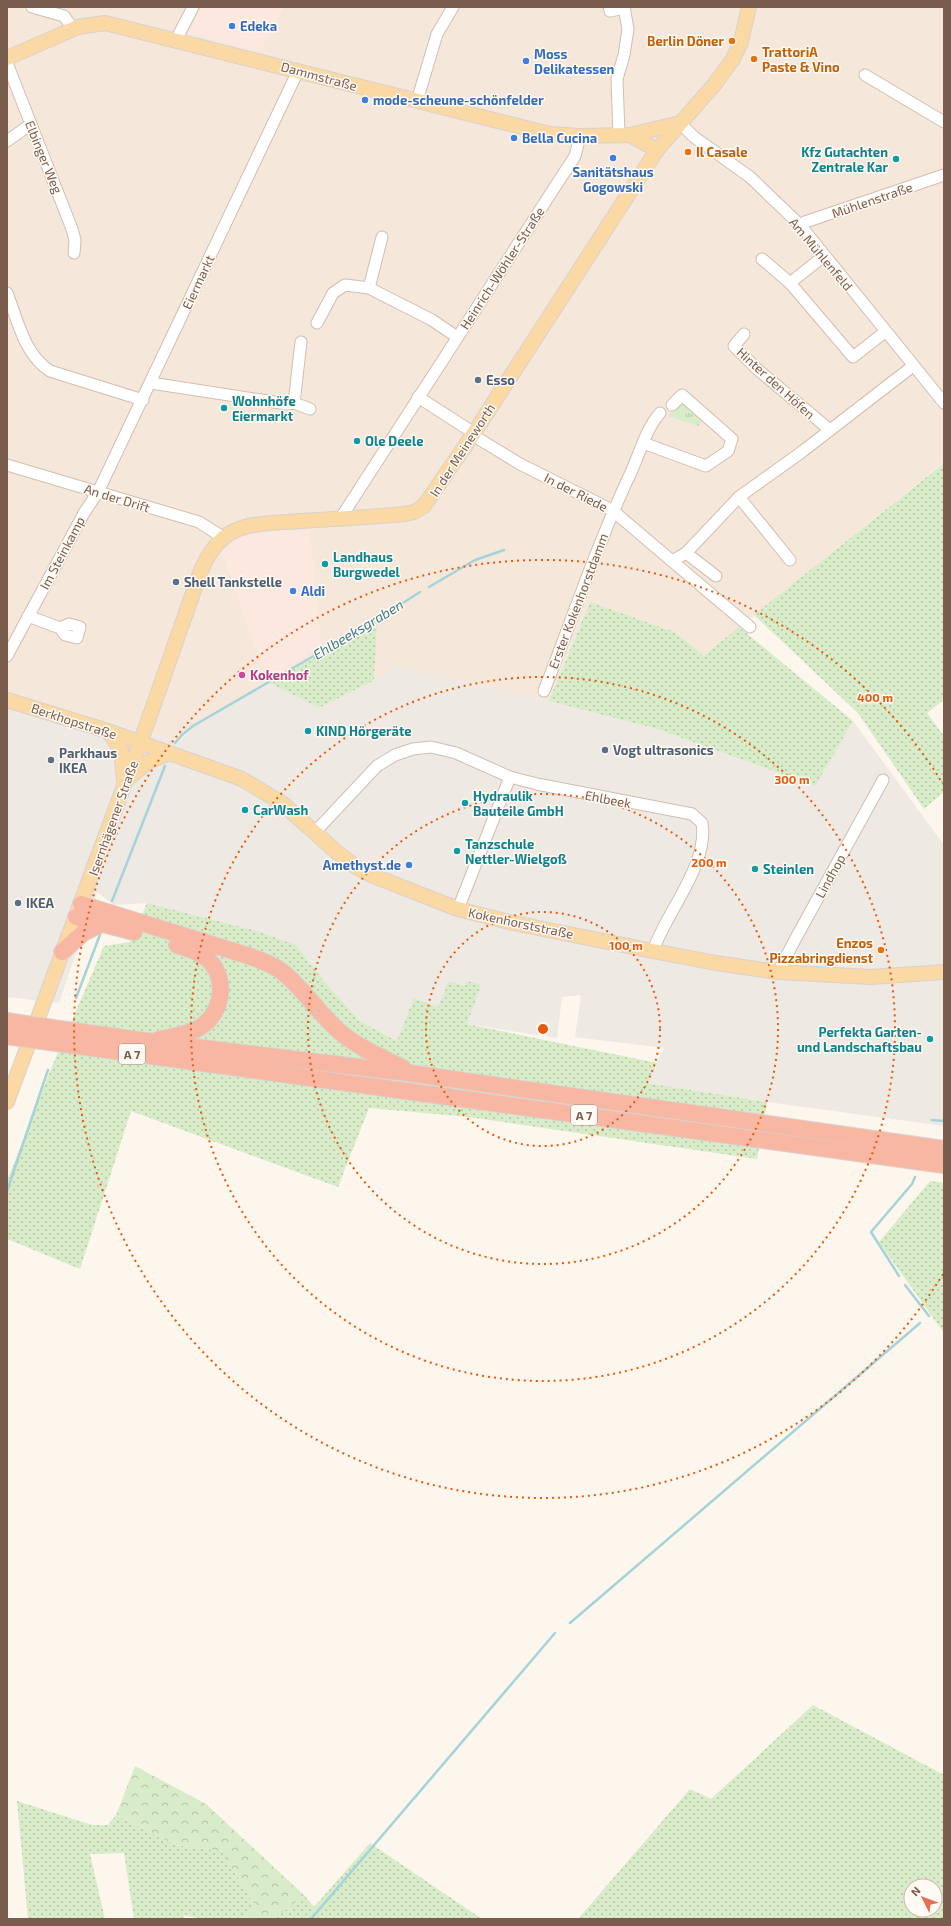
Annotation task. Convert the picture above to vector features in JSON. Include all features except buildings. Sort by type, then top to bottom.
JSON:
[{"type":"highway","points":[[78,910],[103,923],[197,952],[213,965],[220,982],[220,1000],[216,1011],[209,1020],[201,1027],[191,1032],[153,1042]]},
{"type":"highway","points":[[78,910],[246,955],[269,965],[290,980],[347,1038],[372,1054],[416,1074]]},
{"type":"highway","points":[[62,952],[82,933],[103,923]]},
{"type":"highway","name":"A 7","points":[[7,1021],[17,1033],[153,1042],[416,1074],[944,1149]]},
{"type":"highway","name":"A 7","points":[[44,1034],[944,1164]]},
{"type":"main road","name":"In der Meineworth","points":[[224,538],[233,531],[244,527],[405,514],[414,512],[424,506],[474,433],[658,150],[714,85],[733,59],[743,35],[749,7]]},
{"type":"main road","name":"Dammstraße","points":[[7,58],[73,29],[86,25],[105,23],[550,134],[580,136],[625,135],[650,131],[680,123]]},
{"type":"main road","points":[[625,135],[658,150]]},
{"type":"main road","name":"Isernhägener Straße","points":[[7,1102],[140,743],[200,573],[209,553],[224,538]]},
{"type":"main road","name":"Berkhopstraße","points":[[7,700],[108,731],[140,743]]},
{"type":"main road","points":[[108,731],[121,750],[126,781]]},
{"type":"main road","name":"Kokenhorststraße","points":[[140,743],[230,774],[254,785],[282,803],[345,859],[371,875],[458,909],[502,920],[653,951],[716,963],[778,972],[871,977],[944,972]]},
{"type":"main road","points":[[126,781],[148,762],[169,753]]},
{"type":"street","points":[[32,7],[65,12],[73,29]]},
{"type":"street","points":[[176,40],[192,7]]},
{"type":"street","points":[[417,101],[437,34],[453,7]]},
{"type":"street","points":[[609,7],[610,11],[624,8],[628,28],[624,56],[617,78],[625,135]]},
{"type":"street","name":"Elbinger Weg","points":[[7,63],[72,229],[75,240],[74,253]]},
{"type":"street","name":"Eiermarkt","points":[[98,492],[298,71]]},
{"type":"street","points":[[865,75],[944,122]]},
{"type":"street","name":"Am Mühlenfeld","points":[[680,123],[694,137],[750,177],[801,226],[885,332],[944,403]]},
{"type":"street","points":[[7,141],[31,124]]},
{"type":"street","name":"Heinrich-Wöhler-Straße","points":[[340,519],[575,156],[580,136]]},
{"type":"street","name":"Mühlenstraße","points":[[801,226],[813,220],[944,175]]},
{"type":"street","points":[[369,288],[382,237]]},
{"type":"street","points":[[790,283],[824,256]]},
{"type":"street","points":[[762,260],[790,283],[853,357],[885,332]]},
{"type":"street","points":[[318,323],[333,293],[344,285],[369,288],[432,320],[457,337]]},
{"type":"street","points":[[7,293],[30,351],[39,364],[50,371],[143,400]]},
{"type":"street","name":"Hinter den Höfen","points":[[744,334],[734,346],[757,369],[830,430]]},
{"type":"street","points":[[294,402],[301,342]]},
{"type":"street","points":[[672,561],[686,553],[739,497],[830,430],[913,366]]},
{"type":"street","points":[[151,383],[287,404],[294,402],[310,409]]},
{"type":"street","points":[[643,443],[706,466],[728,451],[732,440],[682,395],[672,405]]},
{"type":"street","points":[[418,397],[474,433]]},
{"type":"street","name":"Erster Kokenhorstdamm","points":[[544,691],[612,510],[652,422],[660,413]]},
{"type":"street","name":"In der Riede","points":[[474,433],[479,439],[520,464],[612,510],[750,628]]},
{"type":"street","name":"An der Drift","points":[[7,466],[199,522],[224,538]]},
{"type":"street","name":"Im Steinkamp","points":[[7,656],[84,513],[98,492]]},
{"type":"street","points":[[739,497],[790,560]]},
{"type":"street","points":[[686,553],[716,576]]},
{"type":"street","points":[[28,616],[60,628]]},
{"type":"street","name":"Ehlbeek","points":[[315,832],[377,766],[395,755],[413,749],[437,748],[450,751],[510,776],[574,792],[692,814],[702,822],[702,842],[691,877],[664,925],[653,951]]},
{"type":"street","points":[[458,909],[510,776]]},
{"type":"street","name":"Lindhop","points":[[778,972],[883,780]]},
{"type":"shaded area","points":[[7,7],[944,7],[944,462],[704,656],[675,632],[590,602],[549,701],[397,667],[374,680],[376,621],[194,727],[178,742],[7,692]]},
{"type":"shaded area","points":[[203,7],[284,7],[260,52],[187,33]]},
{"type":"shaded area","points":[[310,529],[321,647],[267,679],[221,551],[240,537],[251,534]]},
{"type":"shaded area","points":[[397,667],[549,701],[657,729],[814,786],[853,721],[944,845],[944,1126],[767,1102],[646,1083],[664,1048],[575,1037],[581,995],[562,997],[557,1038],[467,1024],[465,986],[438,1007],[415,998],[398,1041],[360,1021],[324,981],[253,930],[147,903],[114,905],[97,892],[59,1003],[7,997],[7,692],[178,742],[194,727],[270,683],[319,708]]},
{"type":"green space","points":[[682,401],[702,421],[698,426],[668,416]]},
{"type":"green space","points":[[944,463],[944,700],[927,713],[944,736],[944,792],[924,809],[858,713],[754,615]]},
{"type":"green space","points":[[590,602],[675,632],[704,656],[739,627],[853,721],[815,786],[657,729],[549,701]]},
{"type":"green space","points":[[377,621],[374,680],[319,708],[270,683]]},
{"type":"green space","points":[[147,903],[253,930],[296,945],[324,981],[360,1021],[397,1041],[414,998],[438,1007],[449,981],[465,986],[467,981],[481,985],[467,1024],[657,1063],[647,1083],[767,1102],[757,1159],[469,1117],[369,1108],[338,1187],[131,1111],[80,1269],[7,1239],[7,1181],[51,1069],[104,946],[130,942]]},
{"type":"green space","points":[[930,1181],[944,1183],[944,1333],[879,1242]]},
{"type":"green space","points":[[813,1705],[944,1775],[944,1919],[578,1919],[690,1789],[711,1799]]},
{"type":"green space","points":[[135,1766],[206,1804],[304,1895],[274,1919],[243,1919],[255,1906],[222,1851],[176,1845],[116,1815]]},
{"type":"green space","points":[[17,1801],[92,1825],[108,1825],[116,1815],[176,1845],[222,1851],[255,1906],[243,1919],[203,1919],[183,1915],[185,1919],[134,1919],[124,1853],[90,1854],[105,1919],[28,1919]]},
{"type":"green space","points":[[370,1843],[482,1919],[274,1919],[304,1895],[314,1907]]},
{"type":"waterway","name":"Ehlbeeksgraben","points":[[429,587],[475,560],[504,550]]},
{"type":"waterway","name":"Ehlbeeksgraben","points":[[175,743],[193,726],[381,617],[420,592]]},
{"type":"waterway","name":"Ehlbeeksgraben","points":[[112,901],[165,766]]},
{"type":"waterway","name":"Ehlbeeksgraben","points":[[76,998],[101,932]]},
{"type":"waterway","name":"Ehlbeeksgraben","points":[[7,1191],[48,1070]]},
{"type":"waterway","points":[[932,1120],[944,1121]]},
{"type":"waterway","points":[[899,1276],[871,1232],[912,1184],[915,1177]]},
{"type":"waterway","points":[[905,1285],[929,1316]]},
{"type":"waterway","points":[[570,1623],[920,1323]]},
{"type":"waterway","points":[[311,1919],[555,1633]]},
{"type":"place","name":"Edeka","points":[[232,26]]},
{"type":"place","name":"Berlin Döner","points":[[732,41]]},
{"type":"place","name":"TrattoriA Paste & Vino","points":[[754,59]]},
{"type":"place","name":"Moss Delikatessen","points":[[526,61]]},
{"type":"place","name":"mode-scheune-schönfelder","points":[[365,100]]},
{"type":"place","name":"Bella Cucina","points":[[514,138]]},
{"type":"place","name":"Il Casale","points":[[688,152]]},
{"type":"place","name":"Sanitätshaus Gogowski","points":[[613,158]]},
{"type":"place","name":"Kfz Gutachten Zentrale Kar","points":[[896,159]]},
{"type":"place","name":"Esso","points":[[478,380]]},
{"type":"place","name":"Wohnhöfe Eiermarkt","points":[[224,408]]},
{"type":"place","name":"Ole Deele","points":[[357,441]]},
{"type":"place","name":"Landhaus Burgwedel","points":[[325,564]]},
{"type":"place","name":"Shell Tankstelle","points":[[176,582]]},
{"type":"place","name":"Aldi","points":[[293,591]]},
{"type":"place","name":"Kokenhof","points":[[242,675]]},
{"type":"place","name":"KIND Hörgeräte","points":[[308,731]]},
{"type":"place","name":"Vogt ultrasonics","points":[[605,750]]},
{"type":"place","name":"Parkhaus IKEA","points":[[51,760]]},
{"type":"place","name":"Hydraulik Bauteile GmbH","points":[[465,803]]},
{"type":"place","name":"CarWash","points":[[245,810]]},
{"type":"place","name":"Tanzschule Nettler-Wielgoß","points":[[457,851]]},
{"type":"place","name":"Amethyst.de","points":[[409,865]]},
{"type":"place","name":"Steinlen","points":[[755,869]]},
{"type":"place","name":"IKEA","points":[[18,903]]},
{"type":"place","name":"Enzos Pizzabringdienst","points":[[881,950]]},
{"type":"place","name":"Perfekta Garten- und Landschaftsbau","points":[[930,1039]]}]
